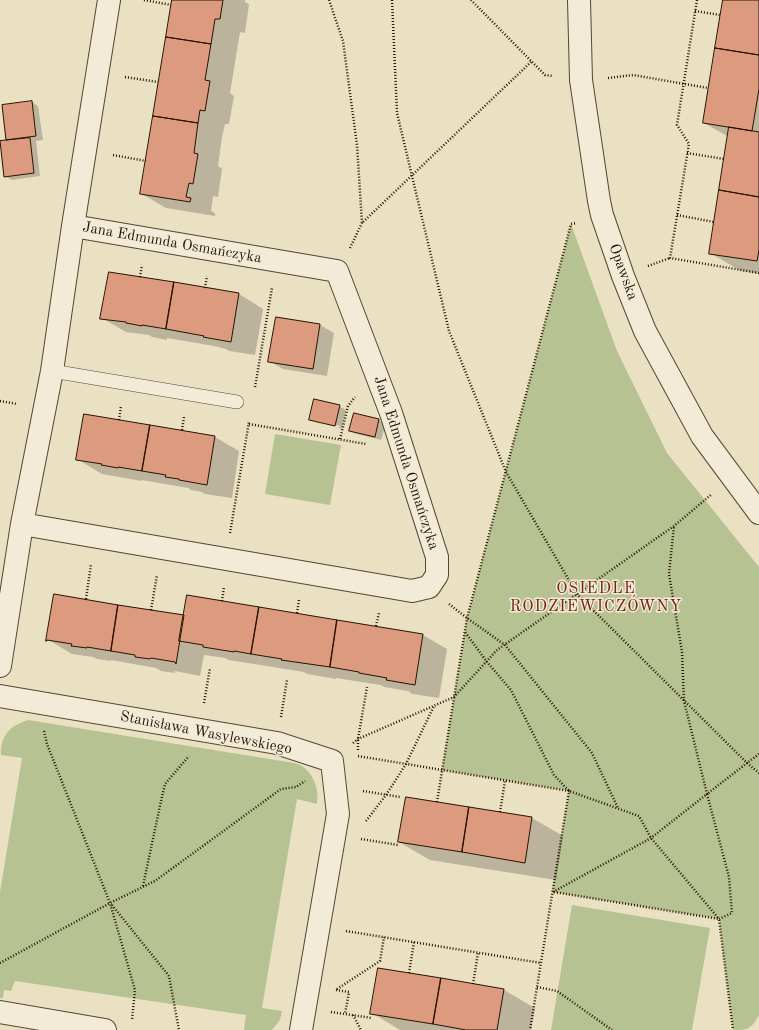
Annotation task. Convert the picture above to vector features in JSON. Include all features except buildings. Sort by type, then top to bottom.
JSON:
[{"type":"street","name":"Jana Edmunda Osmańczyka","points":[[0,666],[22,524],[52,371],[73,226],[109,0]]},
{"type":"street","name":"Opawska","points":[[579,0],[581,80],[598,201],[623,276],[645,330],[702,436],[759,513]]},
{"type":"street","name":"Jana Edmunda Osmańczyka","points":[[22,524],[412,591],[429,587],[437,575],[437,557],[391,413],[337,271],[73,226]]},
{"type":"street","name":"Stanisława Wasylewskiego","points":[[0,696],[277,743],[332,761]]},
{"type":"street","points":[[301,1030],[319,926],[344,837],[338,814],[332,761]]},
{"type":"street","points":[[0,1012],[105,1030]]},
{"type":"lane","points":[[52,371],[237,402]]},
{"type":"path","points":[[144,0],[171,5]]},
{"type":"path","points":[[329,0],[342,40],[357,145],[362,223],[531,62]]},
{"type":"path","points":[[392,0],[397,113],[449,330],[506,472],[577,594],[684,701],[759,773]]},
{"type":"path","points":[[471,0],[545,75],[581,80],[633,75],[708,88]]},
{"type":"path","points":[[697,0],[677,125],[689,144],[670,258],[759,273]]},
{"type":"path","points":[[696,11],[720,15]]},
{"type":"path","points":[[98,73],[158,82]]},
{"type":"path","points":[[85,151],[146,161]]},
{"type":"path","points":[[687,153],[724,159]]},
{"type":"path","points":[[437,802],[467,618],[571,224],[602,215]]},
{"type":"path","points":[[677,215],[714,222]]},
{"type":"path","points":[[255,390],[277,261]]},
{"type":"path","points":[[340,439],[348,406],[376,374]]},
{"type":"path","points":[[222,601],[229,560],[227,551],[250,418]]},
{"type":"path","points":[[249,424],[366,444]]},
{"type":"path","points":[[0,962],[110,903],[155,881],[281,789],[296,787],[332,761],[358,739],[454,697],[497,650],[674,526],[732,476]]},
{"type":"path","points":[[552,892],[719,919],[732,913],[729,876],[684,701],[682,652],[669,574],[674,526]]},
{"type":"path","points":[[86,599],[95,537]]},
{"type":"path","points":[[151,610],[161,549]]},
{"type":"path","points":[[467,618],[505,645],[592,753],[618,809]]},
{"type":"path","points":[[465,632],[487,662],[511,690],[554,774],[569,791]]},
{"type":"path","points":[[143,887],[165,784],[195,749],[200,730],[210,668]]},
{"type":"path","points":[[277,743],[288,680]]},
{"type":"path","points":[[367,687],[358,739],[357,756],[569,791],[639,816],[651,838],[719,919],[733,1030]]},
{"type":"path","points":[[39,702],[47,744],[110,903],[135,990],[131,1023]]},
{"type":"path","points":[[344,837],[386,795],[406,764],[434,705]]},
{"type":"path","points":[[552,892],[651,838],[759,754]]},
{"type":"path","points":[[500,812],[505,781]]},
{"type":"path","points":[[335,786],[400,797]]},
{"type":"path","points":[[530,1030],[569,791]]},
{"type":"path","points":[[344,837],[398,845]]},
{"type":"path","points":[[110,903],[169,976],[178,1030]]},
{"type":"path","points":[[319,926],[541,963]]},
{"type":"path","points":[[335,990],[380,961],[384,937]]},
{"type":"path","points":[[409,973],[414,942]]},
{"type":"path","points":[[473,984],[478,953]]},
{"type":"path","points":[[537,987],[558,991],[612,1030]]},
{"type":"path","points":[[304,1008],[372,1018]]},
{"type":"path","points":[[353,1015],[361,1030]]},
{"type":"green space","points":[[571,224],[617,351],[667,453],[759,567],[759,1015],[749,1028],[743,1030],[733,1030],[719,919],[552,892],[569,791],[442,770],[467,618]]},
{"type":"green space","points":[[275,434],[341,445],[330,505],[265,494]]},
{"type":"green space","points":[[28,720],[294,763],[303,767],[310,773],[316,786],[317,804],[297,799],[262,1008],[282,1011],[280,1020],[272,1030],[244,1030],[246,1015],[15,981],[11,991],[4,990],[3,998],[0,998],[0,892],[22,758],[1,755],[1,751],[2,742],[6,734],[16,725]]},
{"type":"green space","points":[[572,905],[710,928],[692,1030],[551,1030]]},
{"type":"district","name":"OSIEDLE RODZIEWICZÓWNY","points":[[596,598]]}]
